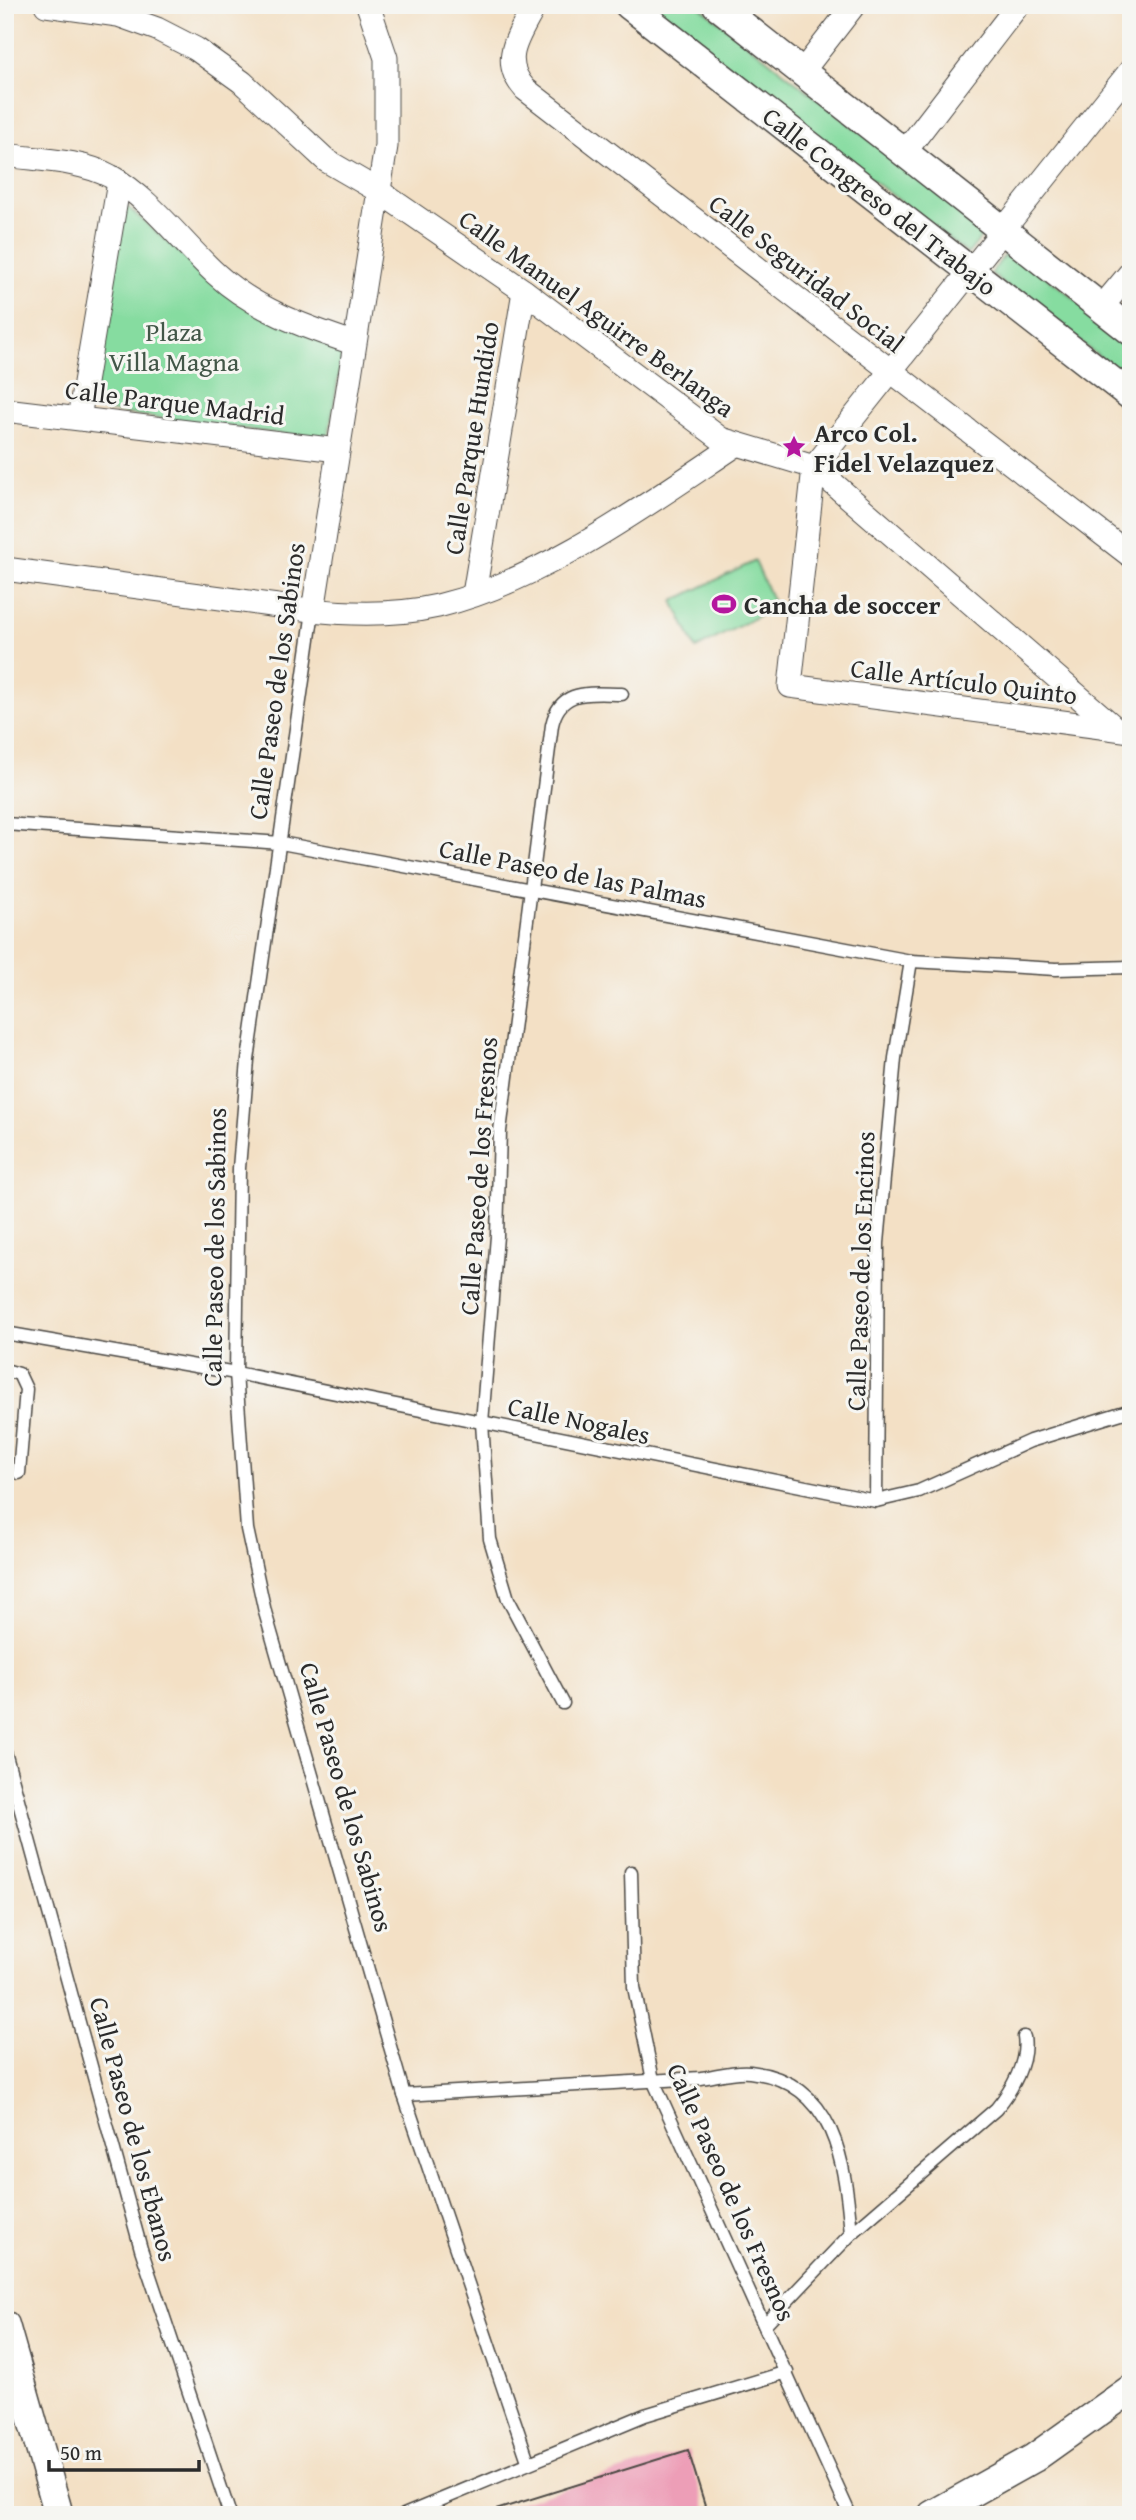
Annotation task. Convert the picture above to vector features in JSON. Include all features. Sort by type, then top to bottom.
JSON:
[{"type":"street","name":"Calle Manuel Aguirre Berlanga","points":[[46,5],[118,15],[157,29],[196,49],[252,90],[327,161],[377,190],[524,291],[699,424],[736,445],[814,467],[1123,730]]},
{"type":"street","name":"Calle Paseo de los Sabinos","points":[[313,611],[386,146],[386,58],[368,5]]},
{"type":"street","name":"Calle Seguridad Social","points":[[535,5],[510,58],[512,71],[525,89],[1131,556]]},
{"type":"street","name":"Calle Congreso del Trabajo","points":[[629,5],[1131,396]]},
{"type":"street","name":"Calle Congreso del Trabajo","points":[[717,5],[1131,331]]},
{"type":"street","points":[[802,72],[854,5]]},
{"type":"street","points":[[904,153],[1018,5]]},
{"type":"street","points":[[814,467],[1131,70]]},
{"type":"street","points":[[5,155],[69,164],[94,170],[119,182],[218,276],[246,297],[306,328],[353,343]]},
{"type":"street","points":[[79,418],[119,182]]},
{"type":"street","points":[[1101,308],[1131,272]]},
{"type":"street","name":"Calle Parque Hundido","points":[[474,594],[524,291]]},
{"type":"street","name":"Calle Parque Madrid","points":[[5,410],[338,450]]},
{"type":"street","points":[[5,569],[313,611],[394,612],[437,606],[474,594],[534,568],[618,524],[736,445]]},
{"type":"street","name":"Calle Artículo Quinto","points":[[814,467],[790,686],[1123,730]]},
{"type":"street","points":[[5,2325],[59,2515]]},
{"type":"street","points":[[943,2513],[1034,2458],[1131,2389]]},
{"type":"lane","name":"Calle Paseo de los Sabinos","points":[[313,611],[248,1060],[239,1168],[236,1373],[247,1529],[264,1612],[404,2095],[528,2461]]},
{"type":"lane","name":"Calle Paseo de los Fresnos","points":[[563,1703],[508,1599],[489,1539],[482,1423],[497,1236],[500,1131],[555,713],[563,701],[573,694],[622,694]]},
{"type":"lane","name":"Calle Paseo de las Palmas","points":[[5,824],[281,843],[531,887],[911,961],[1003,967],[1131,967]]},
{"type":"lane","name":"Calle Paseo de los Encinos","points":[[876,1501],[878,1243],[895,1058],[911,961]]},
{"type":"lane","name":"Calle Nogales","points":[[5,1333],[236,1373],[876,1501],[919,1491],[1030,1441],[1131,1410]]},
{"type":"lane","points":[[5,1370],[19,1374],[26,1389],[19,1474]]},
{"type":"lane","name":"Calle Paseo de los Ebanos","points":[[5,1752],[141,2249],[230,2515]]},
{"type":"lane","name":"Calle Paseo de los Fresnos","points":[[631,1872],[634,1987],[653,2080],[850,2515]]},
{"type":"lane","points":[[765,2324],[851,2234],[996,2109],[1006,2096],[1024,2056],[1024,2037]]},
{"type":"lane","points":[[404,2095],[747,2072],[791,2083],[812,2099],[825,2119],[846,2174],[851,2234]]},
{"type":"lane","points":[[404,2515],[528,2461],[645,2415],[787,2372]]},
{"type":"lane","points":[[1124,2515],[1131,2512]]},
{"type":"green space","points":[[647,5],[698,5],[986,231],[968,254]]},
{"type":"green space","name":"Plaza Villa Magna","points":[[122,202],[229,296],[343,349],[328,440],[90,409]]},
{"type":"green space","points":[[1009,248],[1131,342],[1131,381],[991,274]]},
{"type":"green space","name":"Cancha de soccer","points":[[755,561],[775,607],[696,649],[673,601]]},
{"type":"building","points":[[688,2450],[708,2515],[483,2515],[483,2514]]},
{"type":"place","name":"Arco Col. Fidel Velazquez","points":[[794,447]]},
{"type":"place","name":"Cancha de soccer","points":[[724,604]]}]
